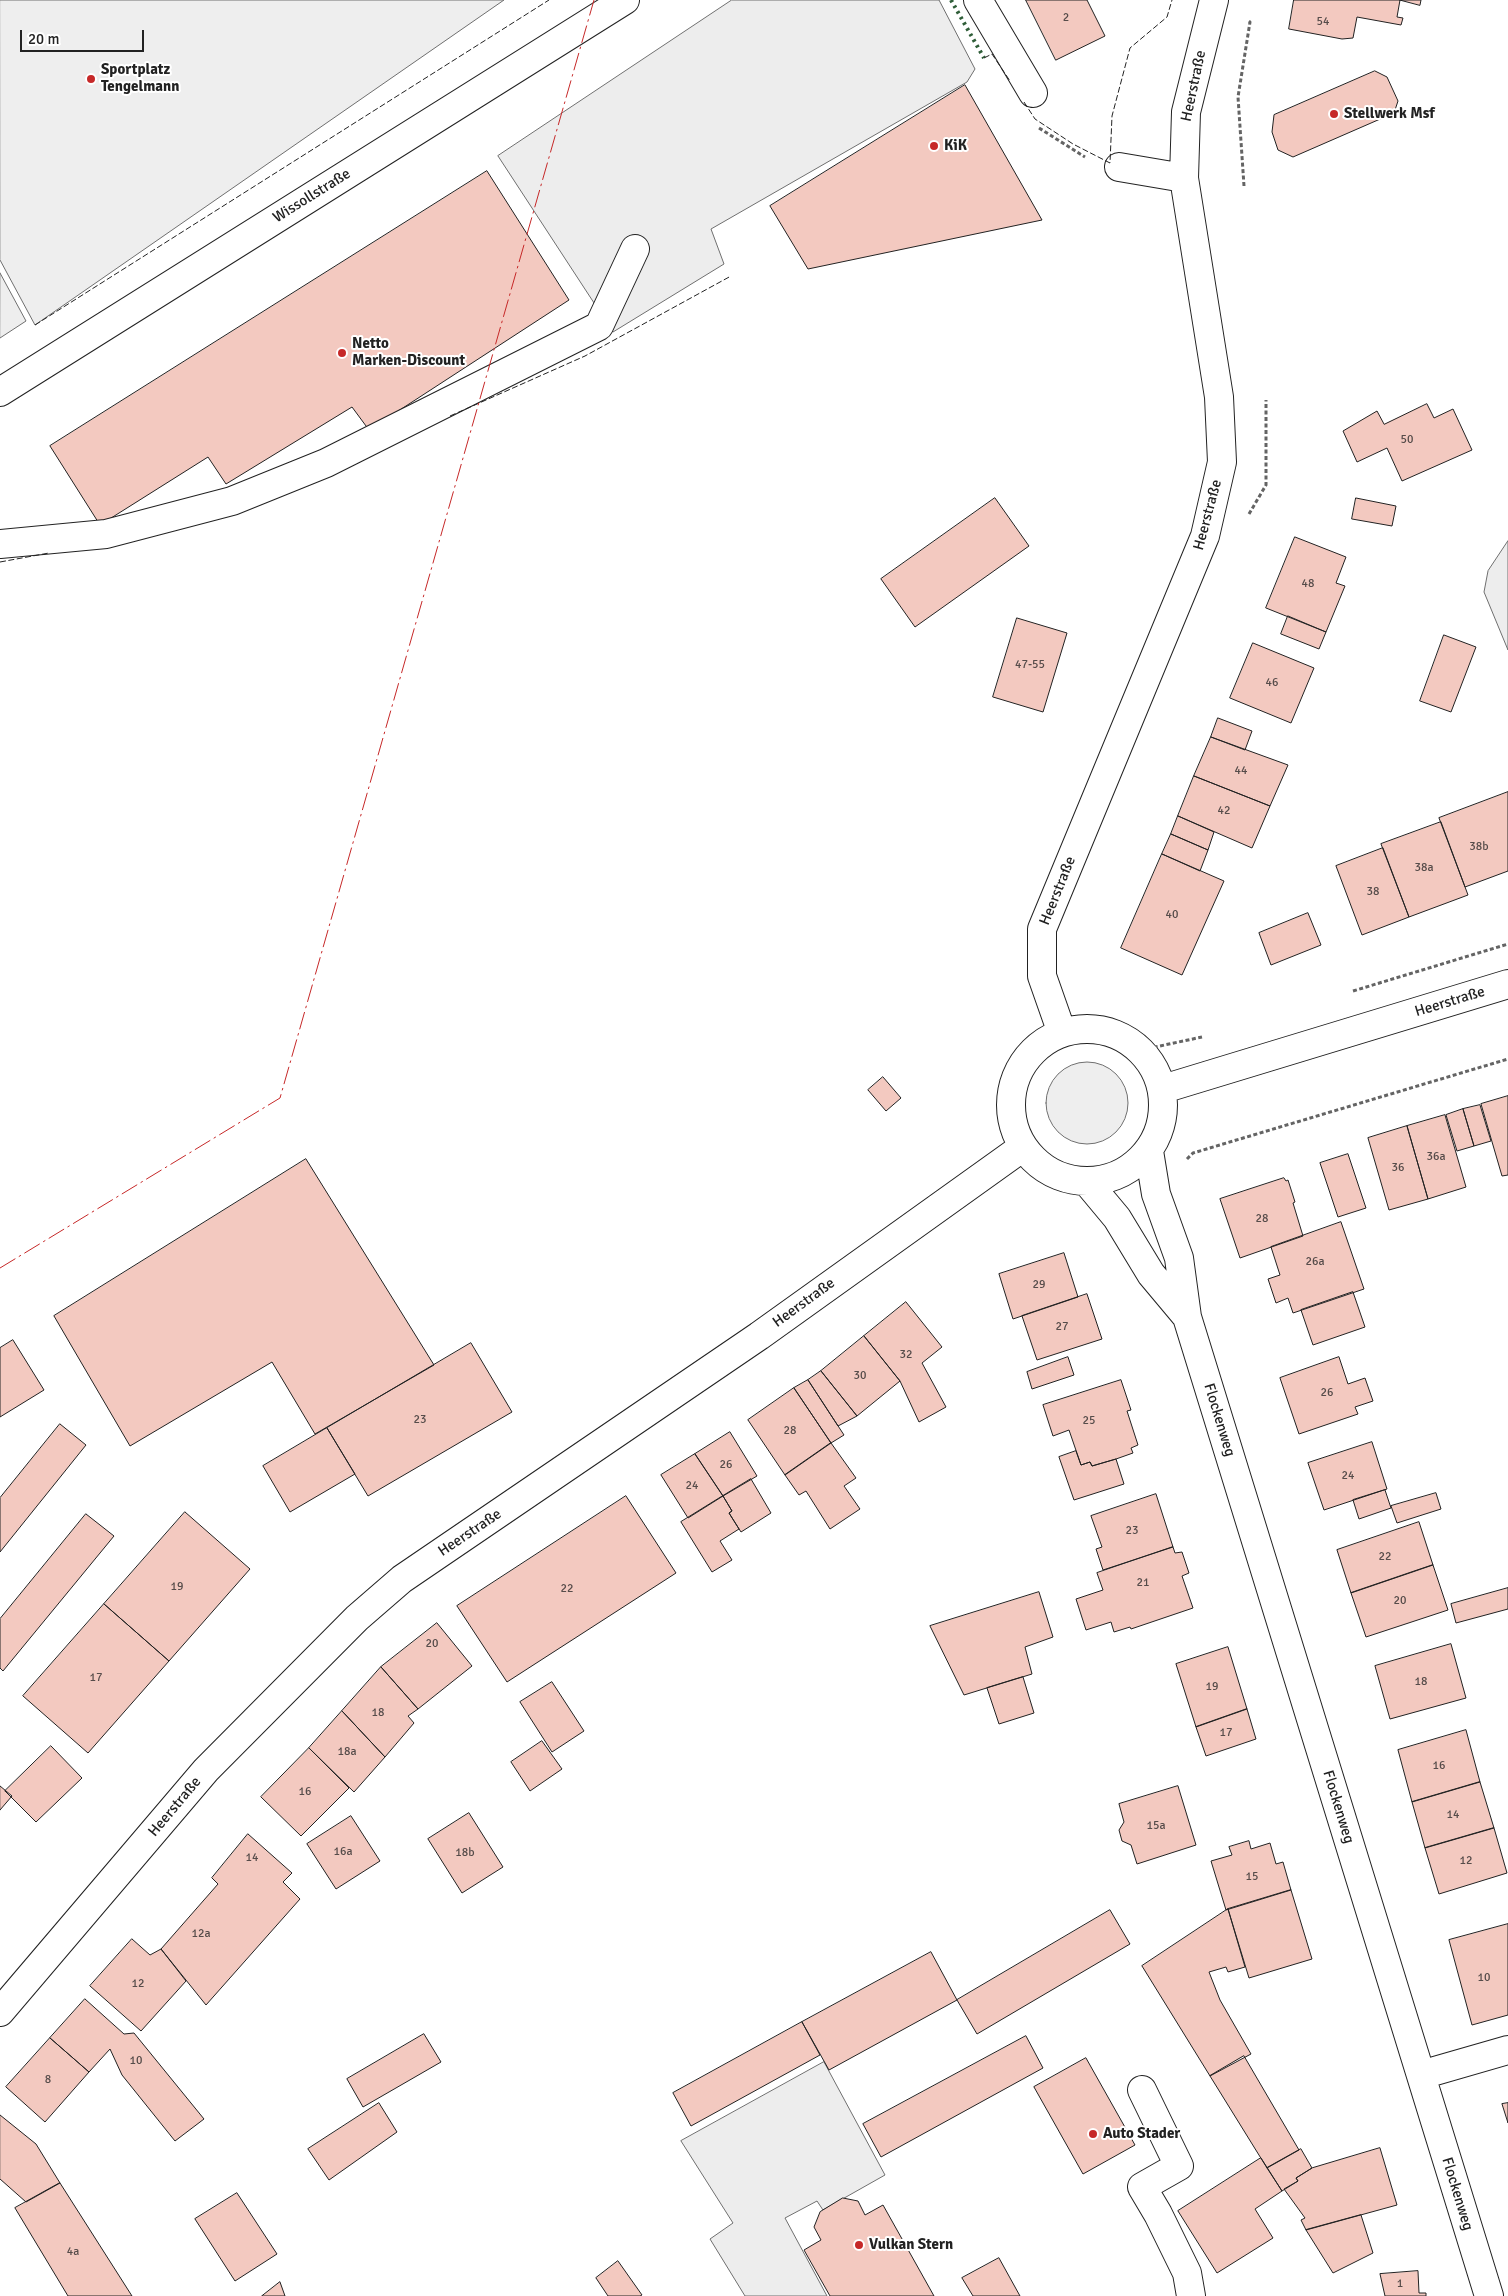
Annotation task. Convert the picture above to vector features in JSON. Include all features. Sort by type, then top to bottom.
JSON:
[{"type":"street","name":"Wissollstraße","points":[[0,392],[625,0]]},
{"type":"street","points":[[978,0],[1033,93]]},
{"type":"street","name":"Heerstraße","points":[[1062,1033],[1042,976],[1042,929],[1205,536],[1222,462],[1220,397],[1184,178],[1186,112],[1214,0]]},
{"type":"street","points":[[1119,167],[1184,178]]},
{"type":"street","points":[[0,544],[106,534],[232,501],[326,463],[599,326],[635,249]]},
{"type":"street","name":"Heerstraße","points":[[1163,1089],[1508,984]]},
{"type":"street","points":[[1090,1029],[1104,1030],[1124,1037],[1141,1050],[1155,1068],[1163,1089],[1164,1112],[1160,1133],[1149,1152],[1132,1168],[1111,1179],[1087,1182],[1062,1178],[1040,1166],[1022,1147],[1013,1126],[1010,1103],[1014,1080],[1025,1060],[1042,1043],[1062,1033],[1090,1029]]},
{"type":"street","name":"Heerstraße","points":[[0,2012],[206,1770],[357,1618],[402,1579],[759,1336],[1022,1147]]},
{"type":"street","name":"Flockenweg","points":[[1149,1152],[1156,1194],[1179,1258],[1187,1318],[1489,2296]]},
{"type":"street","name":"Flockenweg","points":[[1087,1182],[1117,1218],[1151,1274],[1187,1318]]},
{"type":"street","points":[[1421,2075],[1508,2050]]},
{"type":"street","points":[[1142,2090],[1179,2166],[1142,2187],[1158,2214],[1187,2273],[1191,2296]]},
{"type":"path","points":[[1214,0],[1250,22],[1238,97],[1244,186]]},
{"type":"path","points":[[1156,1194],[1193,1153],[1508,1059]]},
{"type":"shaded area","points":[[0,0],[504,0],[35,325],[0,260]]},
{"type":"shaded area","points":[[732,0],[939,0],[975,69],[967,82],[711,229],[724,264],[613,332],[498,156]]},
{"type":"shaded area","points":[[0,273],[26,321],[0,338]]},
{"type":"shaded area","points":[[1508,541],[1508,650],[1484,592],[1488,571]]},
{"type":"shaded area","points":[[1087,1062],[1103,1066],[1116,1074],[1124,1087],[1128,1103],[1124,1119],[1116,1132],[1103,1140],[1087,1144],[1071,1140],[1058,1132],[1050,1119],[1046,1103],[1050,1087],[1058,1074],[1071,1066]]},
{"type":"shaded area","points":[[824,2062],[885,2175],[823,2210],[817,2201],[785,2218],[827,2296],[745,2296],[710,2239],[733,2223],[681,2141]]},
{"type":"building","points":[[1026,0],[1087,0],[1105,36],[1056,60]]},
{"type":"building","points":[[1294,0],[1400,0],[1397,17],[1403,18],[1401,25],[1357,17],[1353,38],[1342,39],[1289,29]]},
{"type":"building","points":[[1400,0],[1421,0],[1420,5]]},
{"type":"building","name":"Stellwerk Msf","points":[[1375,71],[1387,77],[1398,101],[1394,113],[1293,157],[1278,150],[1272,132],[1274,115]]},
{"type":"building","name":"KiK","points":[[965,85],[1042,220],[808,269],[770,206]]},
{"type":"building","name":"Netto Marken-Discount","points":[[487,171],[569,300],[369,430],[352,407],[226,484],[208,457],[100,525],[50,446]]},
{"type":"building","points":[[1427,404],[1434,418],[1453,409],[1472,450],[1402,481],[1387,448],[1357,462],[1343,431],[1377,411],[1384,424]]},
{"type":"building","points":[[995,498],[1029,546],[915,627],[881,579]]},
{"type":"building","points":[[1356,498],[1396,506],[1392,526],[1352,519]]},
{"type":"building","points":[[1295,537],[1346,557],[1336,583],[1345,586],[1326,632],[1266,608]]},
{"type":"building","points":[[1288,616],[1326,632],[1319,649],[1281,634]]},
{"type":"building","points":[[1017,618],[1067,633],[1043,712],[993,697]]},
{"type":"building","points":[[1444,635],[1476,647],[1451,712],[1420,701]]},
{"type":"building","points":[[1253,643],[1314,668],[1291,723],[1230,698]]},
{"type":"building","points":[[1218,718],[1252,731],[1245,750],[1211,737]]},
{"type":"building","points":[[1211,737],[1288,765],[1270,806],[1194,776]]},
{"type":"building","points":[[1194,776],[1270,806],[1252,848],[1178,816]]},
{"type":"building","points":[[1508,792],[1508,871],[1465,887],[1439,818]]},
{"type":"building","points":[[1178,816],[1214,832],[1208,850],[1171,834]]},
{"type":"building","points":[[1441,822],[1468,895],[1409,917],[1381,844]]},
{"type":"building","points":[[1171,834],[1208,850],[1200,871],[1162,854]]},
{"type":"building","points":[[1383,848],[1409,917],[1362,935],[1336,866]]},
{"type":"building","points":[[1162,854],[1224,881],[1182,975],[1121,948]]},
{"type":"building","points":[[1308,913],[1321,945],[1271,965],[1259,933]]},
{"type":"building","points":[[883,1077],[901,1098],[886,1111],[868,1090]]},
{"type":"building","points":[[1508,1096],[1508,1175],[1502,1176],[1481,1104]]},
{"type":"building","points":[[1480,1105],[1491,1141],[1474,1146],[1463,1109]]},
{"type":"building","points":[[1463,1109],[1474,1146],[1457,1151],[1446,1115]]},
{"type":"building","points":[[1445,1115],[1466,1187],[1428,1199],[1407,1126]]},
{"type":"building","points":[[1407,1126],[1428,1199],[1389,1210],[1368,1138]]},
{"type":"building","points":[[1348,1154],[1366,1208],[1338,1217],[1320,1163]]},
{"type":"building","points":[[306,1159],[434,1365],[315,1434],[272,1362],[130,1446],[54,1316]]},
{"type":"building","points":[[1284,1178],[1286,1181],[1288,1180],[1303,1236],[1240,1258],[1220,1199]]},
{"type":"building","points":[[1341,1222],[1364,1289],[1293,1313],[1288,1298],[1276,1303],[1268,1279],[1280,1275],[1271,1247]]},
{"type":"building","points":[[1064,1253],[1078,1297],[1013,1319],[999,1274]]},
{"type":"building","points":[[1353,1292],[1365,1327],[1313,1345],[1301,1310]]},
{"type":"building","points":[[1087,1294],[1102,1339],[1037,1360],[1022,1316]]},
{"type":"building","points":[[906,1302],[942,1347],[922,1363],[946,1407],[919,1422],[900,1381],[864,1336]]},
{"type":"building","points":[[864,1336],[900,1381],[857,1416],[821,1371]]},
{"type":"building","points":[[13,1340],[44,1390],[0,1417],[0,1348]]},
{"type":"building","points":[[471,1343],[512,1412],[368,1496],[327,1428]]},
{"type":"building","points":[[1068,1357],[1074,1375],[1032,1389],[1027,1372]]},
{"type":"building","points":[[1339,1357],[1348,1384],[1365,1378],[1373,1401],[1355,1407],[1358,1414],[1299,1434],[1280,1378]]},
{"type":"building","points":[[821,1371],[857,1416],[838,1426],[808,1380]]},
{"type":"building","points":[[808,1380],[844,1435],[831,1443],[794,1388]]},
{"type":"building","points":[[1121,1380],[1131,1410],[1127,1411],[1138,1445],[1131,1448],[1133,1453],[1116,1459],[1092,1466],[1090,1462],[1081,1465],[1069,1430],[1053,1436],[1043,1405]]},
{"type":"building","points":[[794,1388],[831,1443],[785,1475],[748,1420]]},
{"type":"building","points":[[60,1424],[86,1445],[0,1552],[0,1498]]},
{"type":"building","points":[[327,1428],[355,1474],[290,1512],[263,1466]]},
{"type":"building","points":[[730,1432],[757,1476],[723,1496],[695,1454]]},
{"type":"building","points":[[1372,1442],[1387,1489],[1324,1510],[1308,1463]]},
{"type":"building","points":[[831,1443],[856,1478],[844,1486],[860,1509],[830,1529],[806,1491],[799,1495],[785,1475]]},
{"type":"building","points":[[1076,1451],[1081,1465],[1090,1462],[1092,1466],[1116,1459],[1124,1484],[1074,1500],[1059,1457]]},
{"type":"building","points":[[695,1454],[723,1496],[688,1518],[661,1475]]},
{"type":"building","points":[[751,1479],[771,1513],[741,1532],[729,1513],[732,1511],[723,1496]]},
{"type":"building","points":[[1385,1490],[1391,1508],[1359,1519],[1353,1500]]},
{"type":"building","points":[[1436,1493],[1441,1509],[1397,1523],[1391,1506]]},
{"type":"building","points":[[1156,1494],[1173,1547],[1103,1570],[1096,1549],[1102,1547],[1091,1516]]},
{"type":"building","points":[[626,1496],[676,1573],[507,1682],[457,1606]]},
{"type":"building","points":[[723,1496],[732,1511],[729,1513],[739,1529],[720,1541],[732,1560],[712,1572],[681,1522]]},
{"type":"building","points":[[185,1512],[250,1569],[169,1661],[104,1604]]},
{"type":"building","points":[[86,1514],[114,1536],[3,1671],[0,1668],[0,1619]]},
{"type":"building","points":[[1419,1522],[1433,1565],[1351,1593],[1337,1550]]},
{"type":"building","points":[[1173,1547],[1175,1553],[1182,1552],[1189,1573],[1182,1576],[1193,1608],[1131,1629],[1130,1627],[1114,1632],[1111,1622],[1086,1630],[1076,1599],[1103,1590],[1097,1573]]},
{"type":"building","points":[[1433,1565],[1448,1610],[1366,1637],[1351,1593]]},
{"type":"building","points":[[1508,1588],[1508,1609],[1456,1623],[1451,1604]]},
{"type":"building","points":[[1039,1592],[1053,1637],[1025,1647],[1032,1674],[964,1695],[930,1626]]},
{"type":"building","points":[[104,1604],[169,1661],[88,1753],[23,1696]]},
{"type":"building","points":[[437,1623],[472,1666],[418,1709],[381,1667]]},
{"type":"building","points":[[1451,1644],[1466,1698],[1390,1719],[1375,1666]]},
{"type":"building","points":[[1228,1647],[1247,1709],[1196,1727],[1176,1664]]},
{"type":"building","points":[[381,1667],[418,1709],[408,1716],[414,1723],[385,1757],[342,1711]]},
{"type":"building","points":[[1023,1677],[1034,1713],[999,1724],[987,1688]]},
{"type":"building","points":[[552,1682],[584,1731],[552,1752],[520,1702]]},
{"type":"building","points":[[1247,1709],[1256,1739],[1206,1756],[1196,1727]]},
{"type":"building","points":[[342,1711],[385,1757],[354,1792],[309,1748]]},
{"type":"building","points":[[1466,1730],[1480,1782],[1412,1802],[1398,1750]]},
{"type":"building","points":[[542,1741],[562,1769],[530,1791],[511,1762]]},
{"type":"building","points":[[51,1746],[82,1778],[36,1822],[5,1791]]},
{"type":"building","points":[[309,1748],[349,1788],[301,1836],[261,1797]]},
{"type":"building","points":[[1480,1782],[1494,1828],[1425,1848],[1412,1802]]},
{"type":"building","points":[[0,1786],[12,1796],[0,1810]]},
{"type":"building","points":[[1178,1786],[1196,1845],[1137,1864],[1131,1845],[1122,1841],[1119,1830],[1124,1822],[1119,1804]]},
{"type":"building","points":[[469,1813],[503,1867],[462,1893],[428,1839]]},
{"type":"building","points":[[351,1816],[380,1861],[336,1889],[307,1844]]},
{"type":"building","points":[[1494,1828],[1507,1873],[1439,1894],[1425,1848]]},
{"type":"building","points":[[248,1834],[292,1873],[283,1882],[300,1899],[206,2005],[161,1949],[218,1884],[212,1878]]},
{"type":"building","points":[[1249,1841],[1251,1849],[1270,1843],[1276,1864],[1283,1862],[1291,1890],[1226,1910],[1211,1861],[1232,1855],[1229,1847]]},
{"type":"building","points":[[1291,1890],[1312,1959],[1249,1978],[1228,1909]]},
{"type":"building","points":[[1228,1909],[1245,1967],[1228,1972],[1226,1967],[1209,1972],[1220,2000],[1251,2054],[1210,2076],[1142,1966]]},
{"type":"building","points":[[1110,1910],[1130,1944],[977,2034],[957,2000]]},
{"type":"building","points":[[1508,1924],[1508,2015],[1472,2025],[1449,1940]]},
{"type":"building","points":[[132,1939],[150,1955],[161,1949],[186,1981],[141,2031],[90,1986]]},
{"type":"building","points":[[931,1952],[957,2000],[829,2070],[802,2022]]},
{"type":"building","points":[[85,1999],[124,2034],[134,2033],[204,2119],[175,2141],[122,2075],[110,2049],[89,2072],[50,2038]]},
{"type":"building","points":[[802,2022],[820,2055],[691,2126],[673,2093]]},
{"type":"building","points":[[424,2034],[441,2062],[363,2107],[347,2079]]},
{"type":"building","points":[[1026,2036],[1043,2068],[881,2157],[863,2124]]},
{"type":"building","points":[[50,2038],[89,2072],[45,2122],[6,2087]]},
{"type":"building","points":[[1244,2056],[1299,2150],[1267,2168],[1210,2076]]},
{"type":"building","points":[[1086,2058],[1135,2145],[1083,2174],[1034,2087]]},
{"type":"building","points":[[379,2103],[397,2132],[329,2180],[308,2149]]},
{"type":"building","points":[[1508,2103],[1508,2123],[1502,2104]]},
{"type":"building","points":[[0,2115],[36,2144],[60,2183],[26,2202],[0,2179]]},
{"type":"building","points":[[1380,2148],[1397,2205],[1306,2230],[1301,2220],[1305,2218],[1284,2189],[1298,2181],[1296,2178],[1312,2168]]},
{"type":"building","points":[[1301,2149],[1312,2168],[1296,2178],[1298,2181],[1282,2191],[1267,2168]]},
{"type":"building","points":[[1261,2158],[1282,2191],[1255,2209],[1273,2238],[1217,2273],[1178,2211]]},
{"type":"building","points":[[60,2183],[132,2296],[68,2296],[15,2208]]},
{"type":"building","points":[[237,2193],[277,2254],[235,2281],[195,2219]]},
{"type":"building","name":"Vulkan Stern","points":[[843,2198],[858,2201],[865,2215],[883,2205],[934,2296],[830,2296],[804,2250],[821,2240],[814,2227],[820,2212]]},
{"type":"building","points":[[1361,2215],[1373,2253],[1333,2273],[1306,2230]]},
{"type":"building","points":[[999,2258],[1020,2296],[973,2296],[962,2278]]},
{"type":"building","points":[[618,2261],[642,2295],[608,2296],[596,2278]]},
{"type":"building","points":[[1418,2271],[1419,2293],[1426,2293],[1426,2296],[1385,2296],[1380,2274]]},
{"type":"building","points":[[280,2282],[285,2296],[262,2296]]},
{"type":"hedge","points":[[951,0],[984,58]]},
{"type":"fence","points":[[35,325],[549,0]]},
{"type":"fence","points":[[1024,102],[1035,119],[1073,144],[1110,163],[1112,116],[1130,48],[1167,17],[1172,0]]},
{"type":"fence","points":[[984,58],[992,54],[1010,81]]},
{"type":"fence","points":[[450,416],[585,356],[731,276]]},
{"type":"fence","points":[[0,562],[49,553]]},
{"type":"power","points":[[0,1268],[280,1098],[594,0]]},
{"type":"place","name":"Sportplatz Tengelmann","points":[[91,79]]},
{"type":"place","name":"Stellwerk Msf","points":[[1334,114]]},
{"type":"place","name":"KiK","points":[[934,146]]},
{"type":"place","name":"Netto Marken-Discount","points":[[342,353]]},
{"type":"place","name":"Auto Stader","points":[[1093,2134]]},
{"type":"place","name":"Vulkan Stern","points":[[859,2245]]}]
